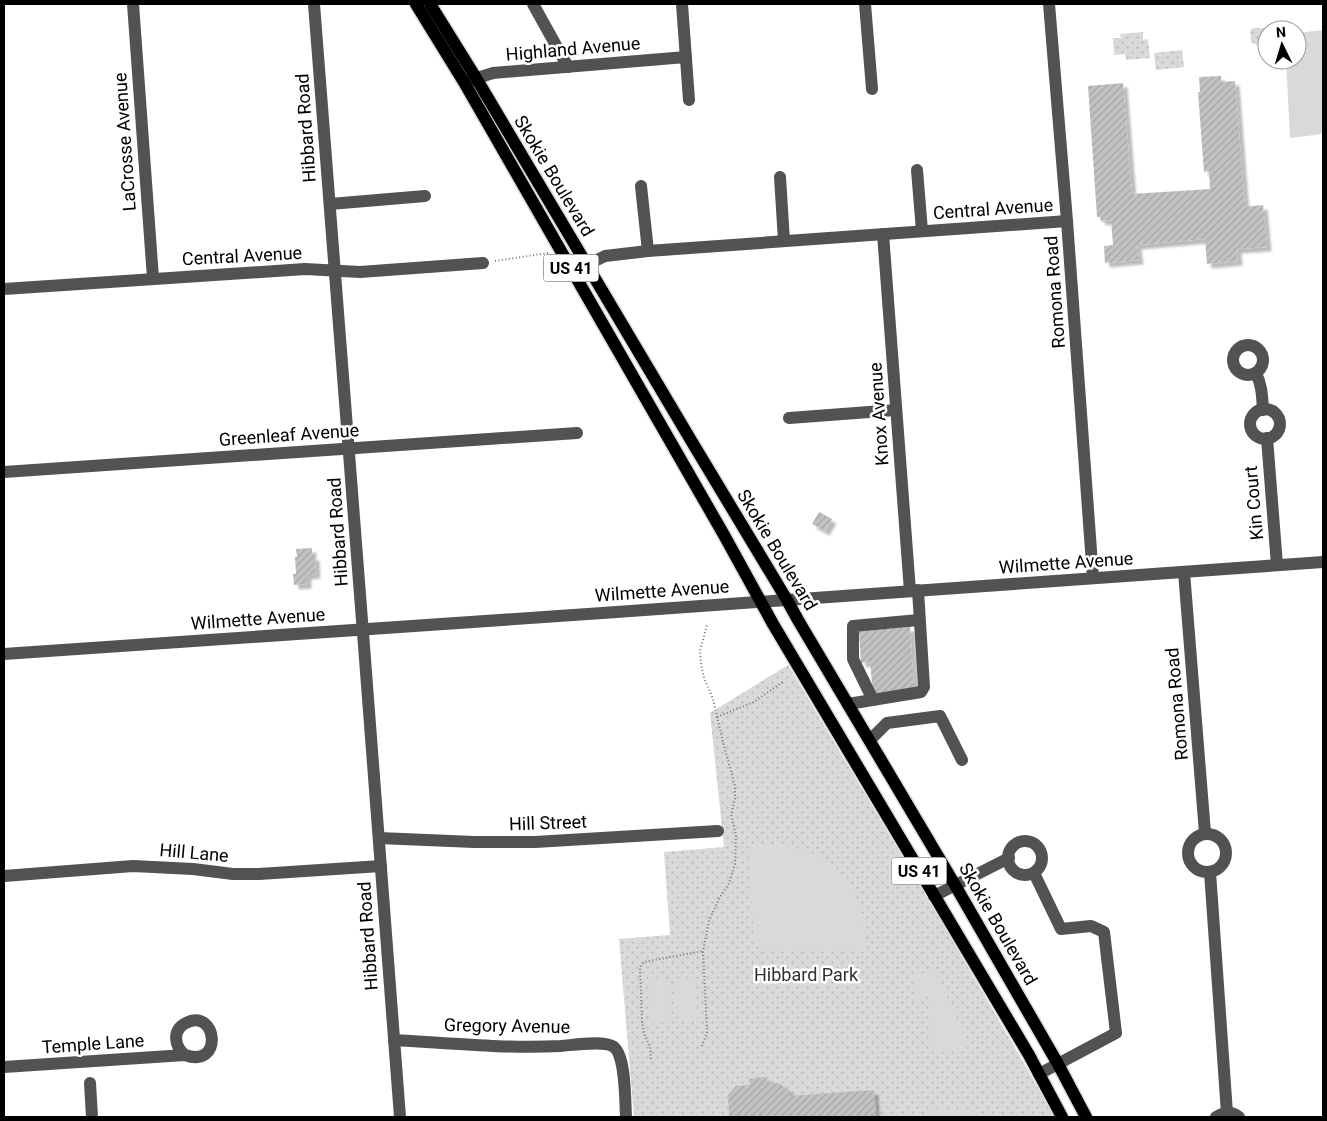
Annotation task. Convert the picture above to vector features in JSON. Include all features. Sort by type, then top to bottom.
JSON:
[{"type":"main road","name":"Skokie Boulevard","points":[[416,4],[470,80],[587,265],[956,885],[1086,1117]]},
{"type":"main road","name":"Skokie Boulevard","points":[[430,4],[573,272],[724,534],[761,602],[1039,1074],[1062,1117]]},
{"type":"street","name":"LaCrosse Avenue","points":[[133,4],[153,278]]},
{"type":"street","name":"Hibbard Road","points":[[314,4],[400,1117]]},
{"type":"street","points":[[533,4],[568,67]]},
{"type":"street","points":[[682,4],[689,100]]},
{"type":"street","points":[[865,4],[872,88]]},
{"type":"street","name":"Romona Road","points":[[1049,4],[1093,578]]},
{"type":"street","name":"Highland Avenue","points":[[470,80],[493,73],[686,57]]},
{"type":"street","name":"Central Avenue","points":[[917,170],[922,231]]},
{"type":"street","points":[[780,177],[784,241]]},
{"type":"street","points":[[642,186],[648,250]]},
{"type":"street","points":[[330,204],[425,196]]},
{"type":"street","name":"Central Avenue","points":[[573,272],[605,256],[648,250],[1067,221]]},
{"type":"street","name":"Knox Avenue","points":[[848,704],[921,692],[924,687],[920,620],[914,591],[896,410],[883,234]]},
{"type":"street","name":"Central Avenue","points":[[4,289],[305,269],[360,272],[483,262]]},
{"type":"street","points":[[1256,373],[1261,384],[1263,410]]},
{"type":"street","points":[[789,418],[896,410]]},
{"type":"street","points":[[1263,410],[1272,412],[1279,420],[1276,434],[1272,437],[1258,437],[1250,426],[1254,414],[1263,410]]},
{"type":"street","name":"Greenleaf Avenue","points":[[4,472],[577,433]]},
{"type":"street","name":"Kin Court","points":[[1267,438],[1277,565]]},
{"type":"street","name":"Wilmette Avenue","points":[[4,654],[1323,562]]},
{"type":"street","name":"Romona Road","points":[[1184,572],[1206,833]]},
{"type":"street","points":[[873,700],[853,659],[853,626],[920,620]]},
{"type":"street","points":[[870,740],[887,724],[940,716],[962,760]]},
{"type":"street","name":"Hill Street","points":[[379,838],[474,842],[535,842],[718,831]]},
{"type":"street","points":[[1206,833],[1222,840],[1226,851],[1224,862],[1220,867],[1210,872],[1198,870],[1192,866],[1187,855],[1190,843],[1194,838],[1206,833]]},
{"type":"street","points":[[1021,842],[1036,845],[1042,854],[1042,860],[1034,873],[1026,875],[1017,873],[1011,867],[1009,858],[1012,848],[1021,842]]},
{"type":"street","points":[[934,896],[1009,858]]},
{"type":"street","name":"Hill Lane","points":[[4,876],[133,866],[241,874],[381,866]]},
{"type":"street","points":[[1210,872],[1222,1115],[1232,1113],[1239,1117]]},
{"type":"street","points":[[1034,873],[1061,929],[1091,926],[1104,932],[1116,1033],[1039,1074]]},
{"type":"street","name":"Gregory Avenue","points":[[394,1040],[506,1046],[608,1045],[614,1047],[618,1052],[622,1064],[626,1117]]},
{"type":"street","name":"Temple Lane","points":[[4,1067],[185,1055]]},
{"type":"street","points":[[90,1084],[92,1117]]},
{"type":"path","points":[[483,262],[548,253]]},
{"type":"path","points":[[702,1046],[707,1032],[703,951],[709,921],[729,883],[735,864],[736,835],[731,814],[735,800],[735,786],[713,698],[704,678],[701,664],[700,651],[707,625]]},
{"type":"path","points":[[717,717],[754,702],[784,681]]},
{"type":"path","points":[[651,1059],[650,1046],[644,1037],[642,1022],[640,967],[644,962],[703,951]]},
{"type":"green space","points":[[1253,28],[1257,28],[1257,45],[1251,42],[1250,31]]},
{"type":"green space","points":[[1323,30],[1323,133],[1290,138],[1287,70],[1307,70],[1307,32]]},
{"type":"green space","points":[[1143,32],[1143,40],[1148,39],[1150,58],[1126,60],[1125,54],[1114,55],[1113,38],[1121,38],[1120,34]]},
{"type":"green space","points":[[1182,50],[1184,67],[1156,70],[1154,53]]},
{"type":"green space","name":"Hibbard Park","points":[[788,665],[1055,1117],[634,1117],[619,939],[670,935],[664,852],[724,847],[710,713]]},
{"type":"green space","points":[[749,847],[788,847],[811,853],[826,861],[839,872],[850,885],[857,899],[865,933],[865,952],[761,949],[754,942]]},
{"type":"green space","points":[[935,971],[969,1047],[932,1051],[928,997],[916,999],[914,975]]},
{"type":"green space","points":[[695,977],[698,1020],[678,1021],[675,979]]},
{"type":"green space","points":[[668,979],[671,1022],[651,1023],[648,980]]},
{"type":"green space","points":[[944,1109],[969,1111],[986,1117],[932,1117],[931,1111]]},
{"type":"building","points":[[1221,76],[1221,82],[1235,81],[1245,207],[1263,205],[1267,247],[1237,249],[1238,261],[1207,264],[1205,239],[1137,245],[1139,260],[1105,263],[1104,246],[1113,245],[1111,220],[1101,221],[1100,217],[1097,217],[1088,86],[1123,83],[1132,194],[1210,189],[1209,171],[1204,172],[1198,92],[1200,92],[1199,77]]},
{"type":"building","points":[[819,512],[832,519],[825,531],[812,524]]},
{"type":"building","points":[[312,548],[312,556],[315,556],[316,574],[307,575],[307,584],[294,585],[293,574],[296,574],[296,549]]},
{"type":"building","points":[[910,627],[914,689],[873,693],[870,662],[861,663],[859,631]]},
{"type":"building","points":[[766,1077],[767,1084],[779,1083],[790,1091],[790,1096],[874,1090],[876,1117],[729,1117],[728,1095],[736,1086],[750,1085],[749,1079]]}]
